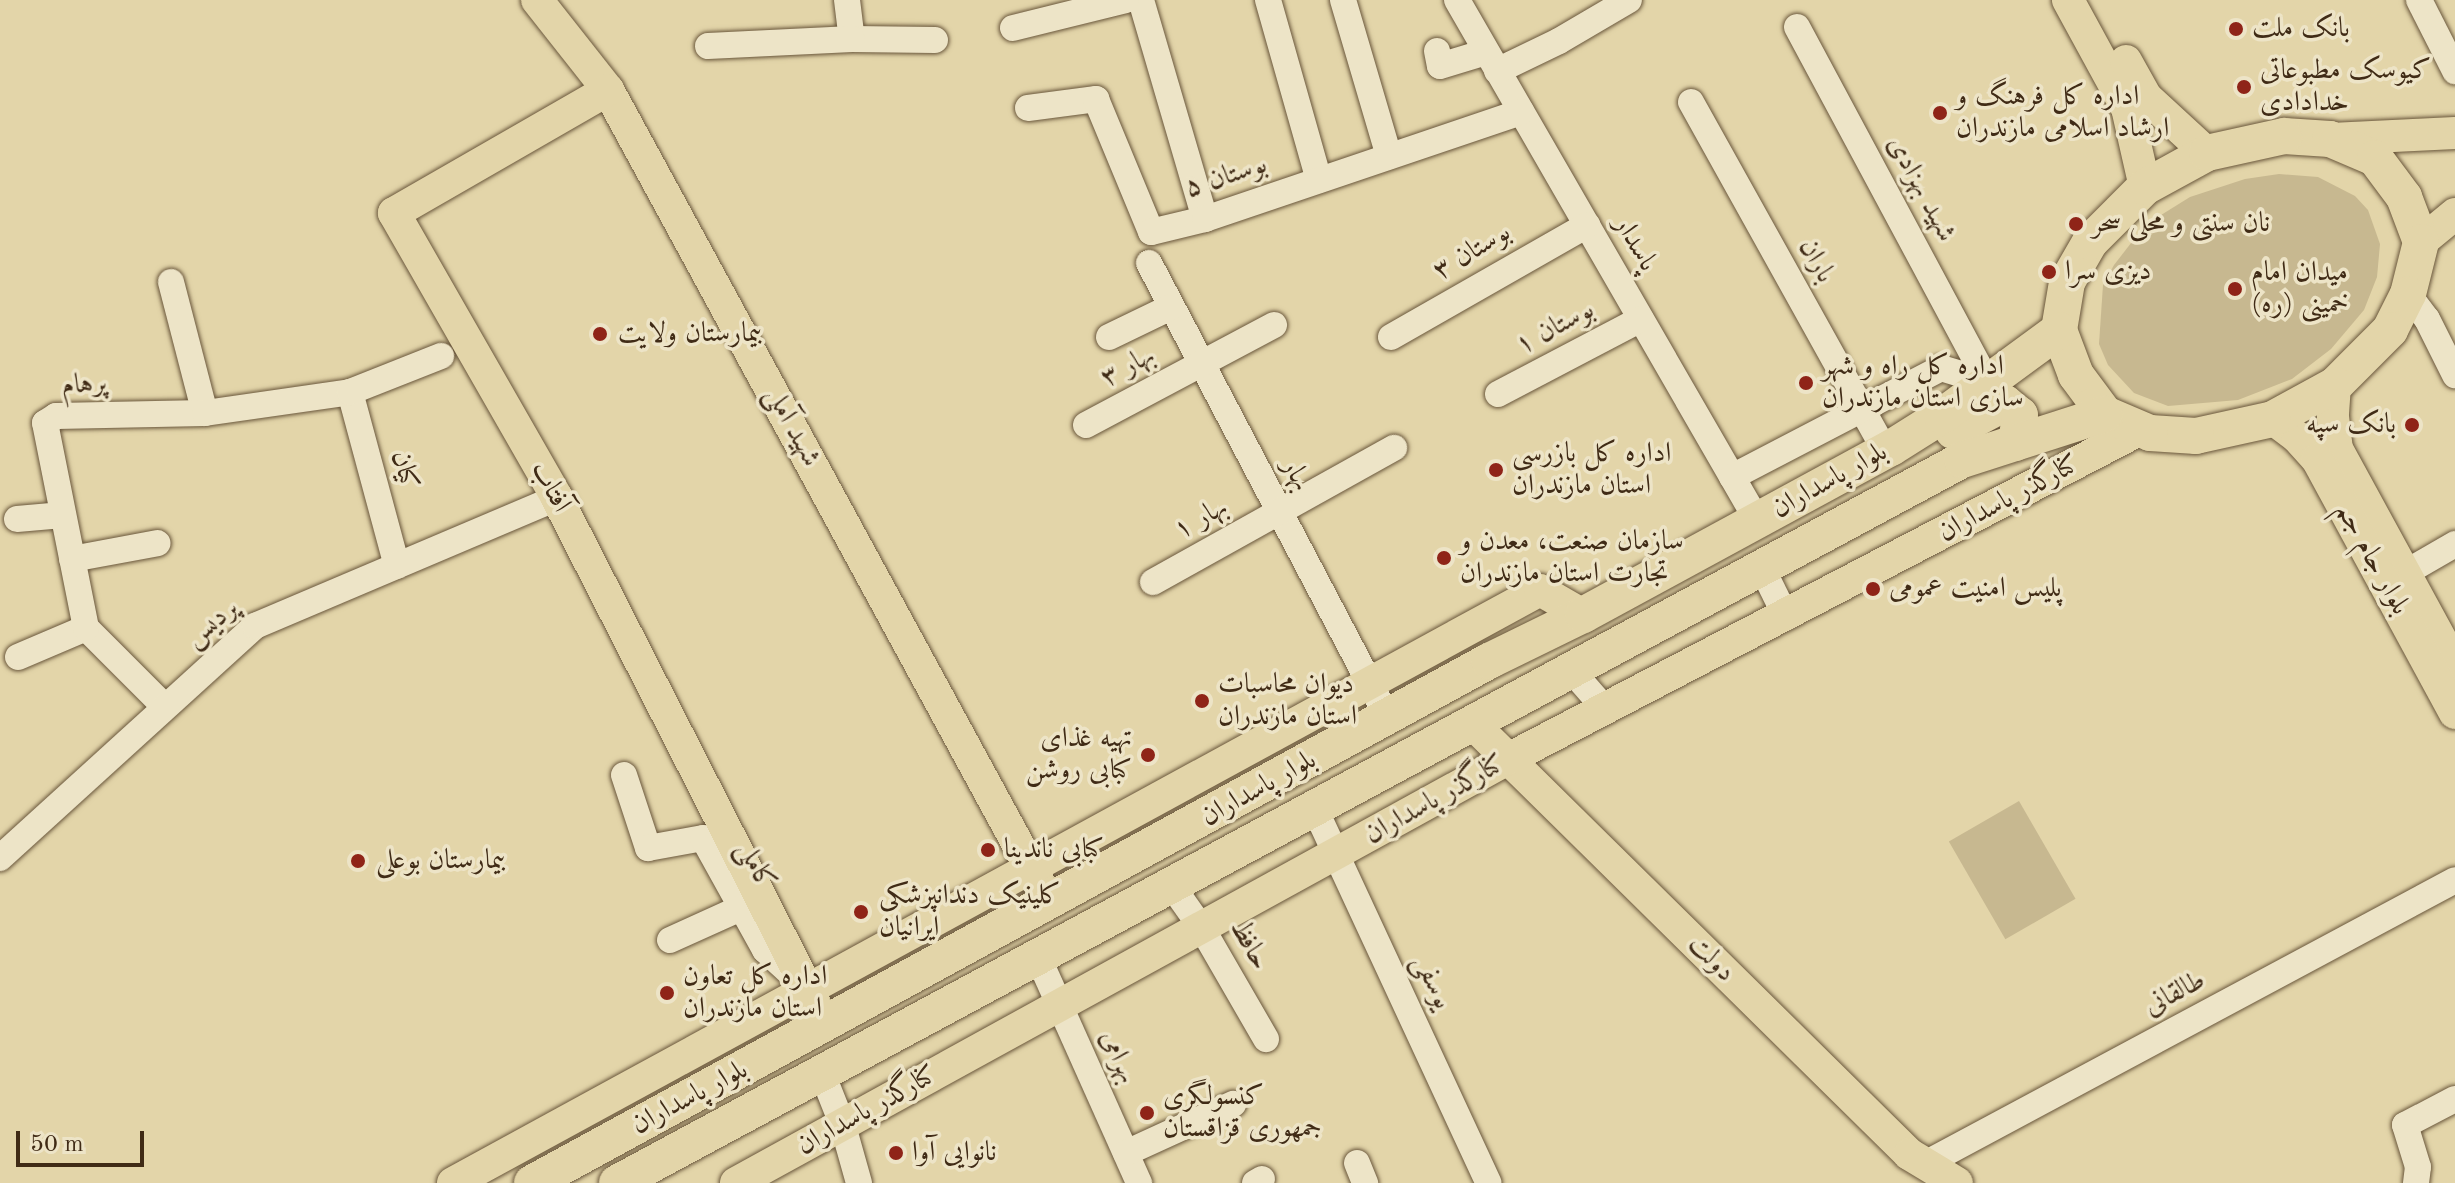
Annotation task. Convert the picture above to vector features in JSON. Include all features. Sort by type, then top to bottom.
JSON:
[{"type":"highway","points":[[2284,136],[2330,139],[2375,158],[2404,197],[2421,242],[2408,294],[2390,330],[2335,385],[2273,419],[2196,436],[2141,429],[2105,414],[2076,375],[2059,330],[2067,282],[2090,242],[2145,187],[2207,153],[2284,136]]},
{"type":"highway","name":"بلوار پاسداران","points":[[532,1183],[1489,661],[1583,615],[1888,450],[2059,330]]},
{"type":"highway","points":[[1888,450],[1923,444],[2005,403],[2020,415],[2016,443]]},
{"type":"highway","name":"بلوار پاسداران","points":[[617,1183],[662,1172],[822,1073],[1962,460],[2105,414]]},
{"type":"main road","name":"شهید آملی","points":[[537,0],[608,90],[1050,902]]},
{"type":"main road","points":[[2068,0],[2127,108],[2145,187]]},
{"type":"main road","points":[[2093,0],[2146,97],[2207,153]]},
{"type":"main road","name":"آفتاب","points":[[608,90],[394,213],[557,498],[826,1025]]},
{"type":"main road","points":[[2330,139],[2455,133]]},
{"type":"main road","points":[[2421,242],[2455,214]]},
{"type":"main road","name":"بلوار جام جم","points":[[2335,385],[2333,417],[2337,449],[2405,573],[2421,627],[2455,713]]},
{"type":"main road","name":"بلوار جام جم","points":[[2273,419],[2297,437],[2317,459],[2421,627],[2455,665]]},
{"type":"main road","name":"کنارگذر پاسداران","points":[[736,1183],[1059,1005],[1203,930],[1508,759],[1786,617],[2141,429]]},
{"type":"main road","points":[[453,1183],[807,987],[1540,590],[1583,615]]},
{"type":"main road","name":"دولت","points":[[1473,724],[1909,1154],[1957,1183]]},
{"type":"street","points":[[847,0],[852,39]]},
{"type":"street","points":[[1013,28],[1126,0]]},
{"type":"street","points":[[1141,0],[1205,219]]},
{"type":"street","points":[[1268,0],[1319,180]]},
{"type":"street","points":[[1343,0],[1389,156]]},
{"type":"street","name":"پاسدار","points":[[1457,0],[1757,520]]},
{"type":"street","points":[[1437,51],[1440,66],[1492,61],[1559,41],[1629,0]]},
{"type":"street","points":[[2419,0],[2455,71]]},
{"type":"street","name":"شهید بهزادی","points":[[1797,27],[1987,382]]},
{"type":"street","points":[[708,46],[852,39],[935,40]]},
{"type":"street","name":"بوستان ۵","points":[[1028,108],[1096,99],[1151,232],[1205,219],[1521,112]]},
{"type":"street","name":"باران","points":[[1691,102],[1862,409],[1888,450]]},
{"type":"street","name":"بوستان ۳","points":[[1391,337],[1587,225]]},
{"type":"street","name":"بهار","points":[[1149,263],[1388,718]]},
{"type":"street","points":[[171,282],[205,413]]},
{"type":"street","points":[[2408,294],[2427,319],[2455,375]]},
{"type":"street","points":[[1109,337],[1171,307]]},
{"type":"street","name":"بوستان ۱","points":[[1498,394],[1641,319]]},
{"type":"street","name":"بهار ۳","points":[[1086,425],[1274,325]]},
{"type":"street","name":"پرهام","points":[[86,628],[45,423],[56,416],[205,413],[350,392],[441,356]]},
{"type":"street","points":[[1732,477],[1941,368],[1987,382]]},
{"type":"street","name":"کیان","points":[[350,392],[397,566]]},
{"type":"street","name":"بهار ۱","points":[[1153,582],[1394,448]]},
{"type":"street","name":"پردیس","points":[[0,858],[255,626],[557,498]]},
{"type":"street","points":[[17,519],[63,515]]},
{"type":"street","points":[[72,559],[158,543]]},
{"type":"street","points":[[2405,573],[2455,544]]},
{"type":"street","points":[[1762,568],[1786,617]]},
{"type":"street","points":[[1471,627],[1489,661]]},
{"type":"street","points":[[18,657],[86,628],[165,707]]},
{"type":"street","points":[[1572,671],[1606,710]]},
{"type":"street","name":"کاملی","points":[[624,775],[648,848],[703,838],[765,950],[807,987]]},
{"type":"street","name":"یوسفی","points":[[1315,809],[1489,1183]]},
{"type":"street","name":"طالقانی","points":[[1925,1164],[2455,880]]},
{"type":"street","name":"حافظ","points":[[1172,886],[1203,930],[1266,1039]]},
{"type":"street","points":[[670,940],[741,908]]},
{"type":"street","name":"بهرامی","points":[[1038,957],[1139,1183]]},
{"type":"street","points":[[822,1073],[843,1126],[859,1183]]},
{"type":"street","points":[[2416,1183],[2418,1167],[2405,1125],[2455,1099]]},
{"type":"street","points":[[1126,1153],[1233,1104]]},
{"type":"shaded area","points":[[2279,174],[2318,177],[2355,196],[2368,210],[2380,244],[2377,277],[2364,310],[2331,349],[2292,379],[2238,400],[2168,406],[2134,393],[2108,365],[2099,344],[2103,285],[2114,265],[2145,225],[2190,197],[2245,179]]},
{"type":"shaded area","points":[[2019,801],[2076,899],[2005,939],[1949,842]]},
{"type":"place","name":"بانک ملت","points":[[2236,29]]},
{"type":"place","name":"کیوسک مطبوعاتی خدادادی","points":[[2244,87]]},
{"type":"place","name":"اداره کل فرهنگ و ارشاد اسلامی مازندران","points":[[1940,113]]},
{"type":"place","name":"نان سنتی و محلی سحر","points":[[2076,224]]},
{"type":"place","name":"دیزی سرا","points":[[2049,272]]},
{"type":"place","name":"میدان امام خمینی (ره)","points":[[2235,289]]},
{"type":"place","name":"بیمارستان ولایت","points":[[600,334]]},
{"type":"place","name":"اداره کل راه و شهر سازی استان مازندران","points":[[1806,383]]},
{"type":"place","name":"بانک سپه","points":[[2412,425]]},
{"type":"place","name":"اداره کل بازرسی استان مازندران","points":[[1496,470]]},
{"type":"place","name":"سازمان صنعت، معدن و تجارت استان مازندران","points":[[1444,558]]},
{"type":"place","name":"پلیس امنیت عمومی","points":[[1873,589]]},
{"type":"place","name":"دیوان محاسبات استان مازندران","points":[[1202,701]]},
{"type":"place","name":"تهیه غذای کبابی روشن","points":[[1148,755]]},
{"type":"place","name":"کبابی ناندینا","points":[[988,850]]},
{"type":"place","name":"بیمارستان بوعلی","points":[[358,861]]},
{"type":"place","name":"کلینیک دندانپزشکی ایرانیان","points":[[861,912]]},
{"type":"place","name":"اداره کل تعاون استان مازندران","points":[[667,993]]},
{"type":"place","name":"کنسولگری جمهوری قزاقستان","points":[[1147,1113]]},
{"type":"place","name":"نانوایی آوا","points":[[896,1153]]}]
